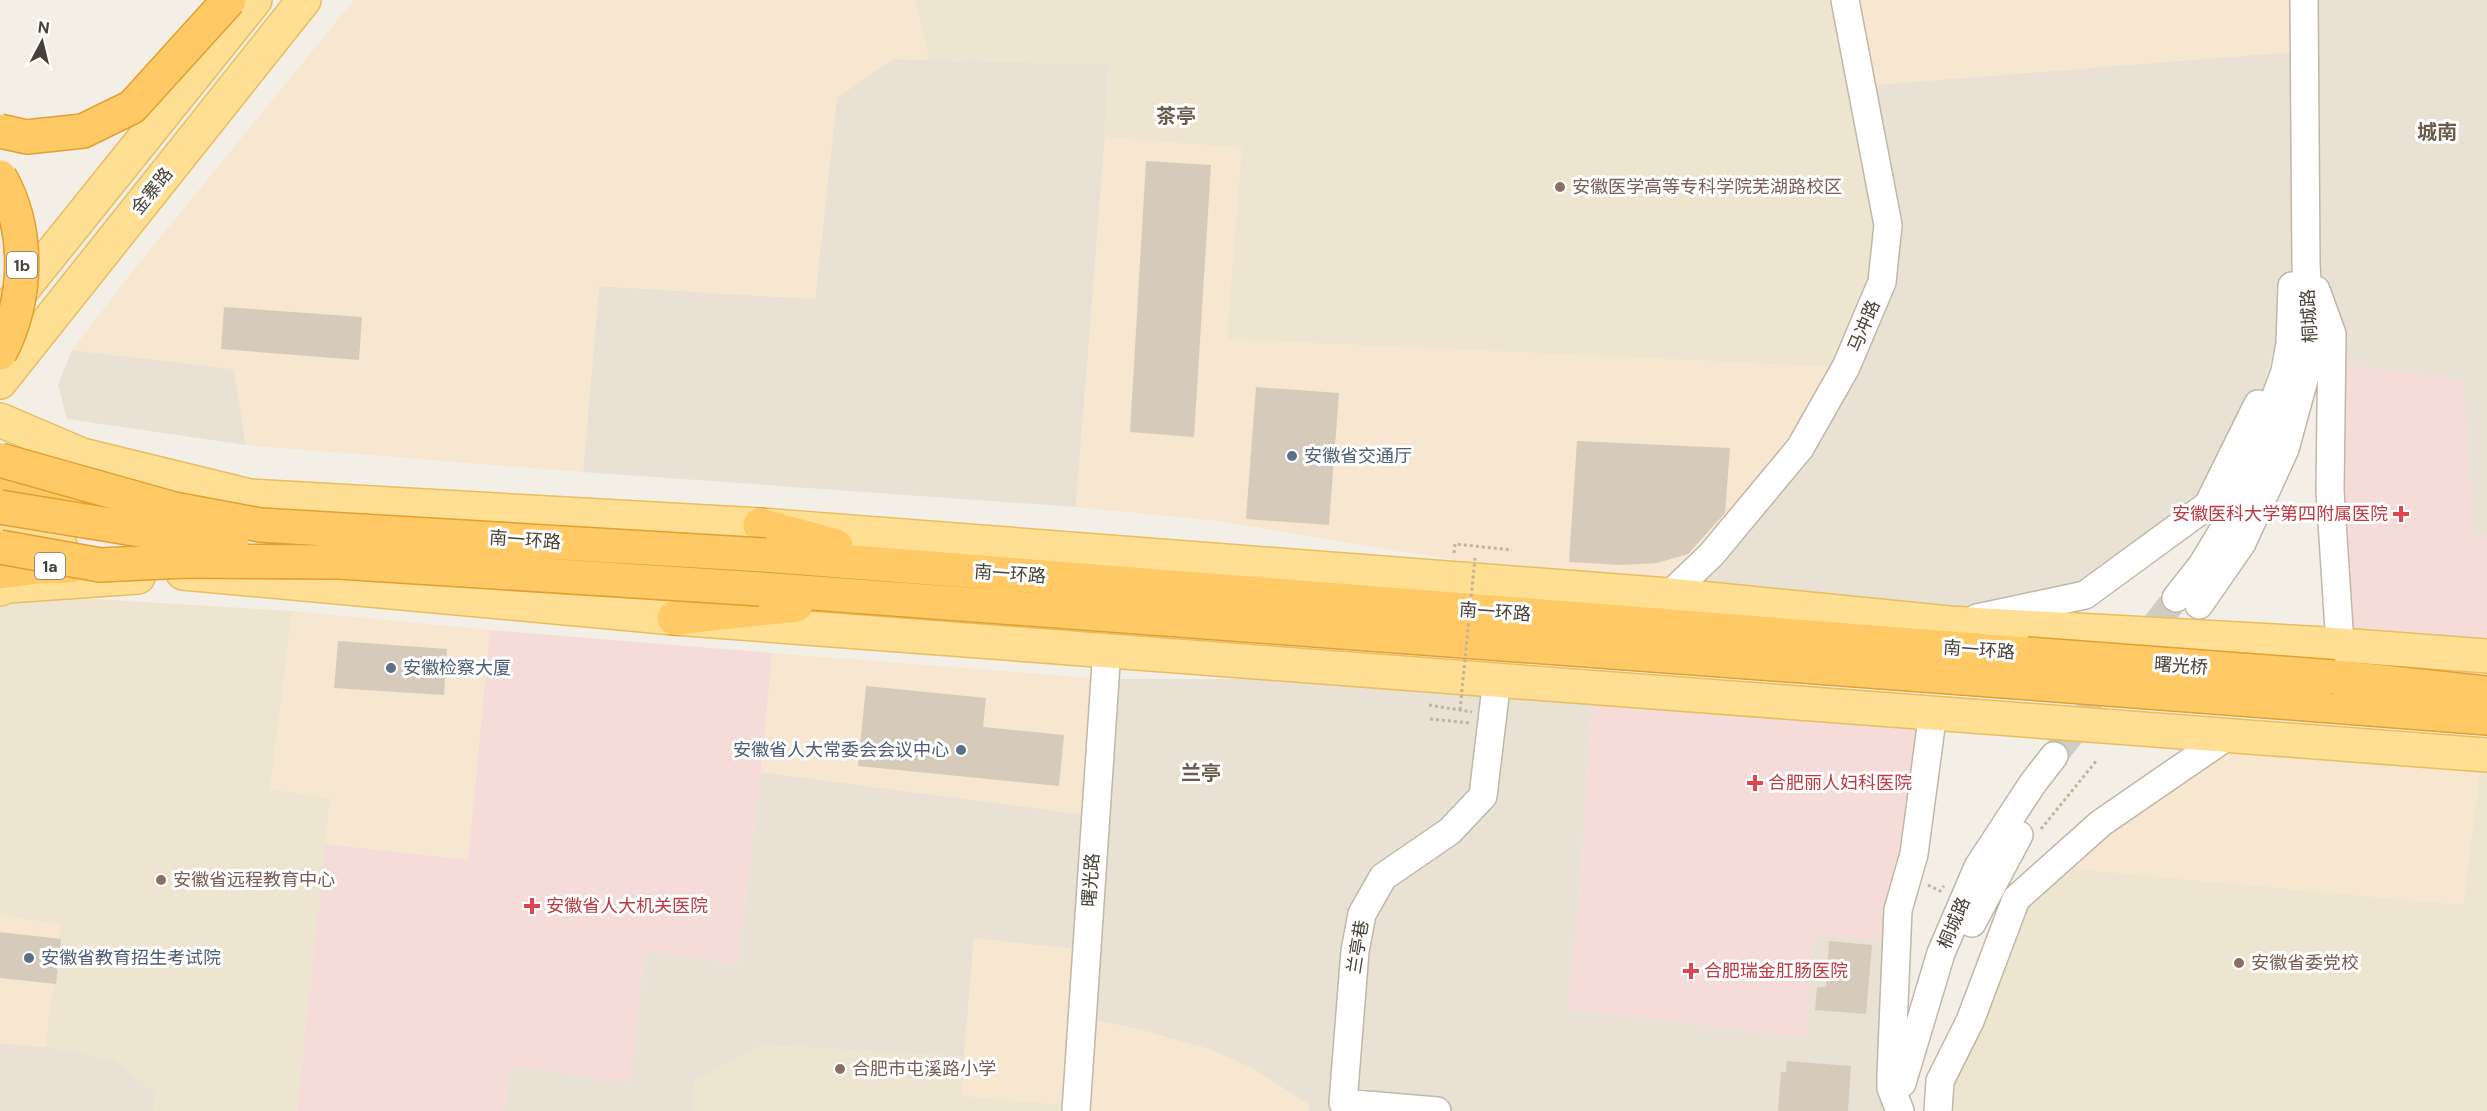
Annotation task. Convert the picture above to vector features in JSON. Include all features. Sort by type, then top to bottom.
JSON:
[{"type":"highway","points":[[0,131],[27,137],[83,131],[132,107],[229,0]]},
{"type":"highway","name":"1b","points":[[0,177],[19,227],[23,262],[19,298],[0,353]]},
{"type":"highway","name":"南一环路","points":[[0,460],[174,508],[260,525],[762,540],[908,566],[2022,668]]},
{"type":"highway","points":[[0,483],[174,508]]},
{"type":"highway","points":[[0,507],[339,562]]},
{"type":"highway","name":"南一环路","points":[[0,547],[100,565],[185,561],[339,562],[2022,668]]},
{"type":"highway","name":"1a","points":[[0,572],[38,567],[100,565]]},
{"type":"highway","points":[[674,618],[869,597]]},
{"type":"highway","name":"曙光桥","points":[[2022,668],[2327,691]]},
{"type":"highway","points":[[2327,691],[2487,684]]},
{"type":"highway","points":[[2433,687],[2487,693]]},
{"type":"highway","points":[[2327,691],[2487,718]]},
{"type":"main road","points":[[0,317],[255,0]]},
{"type":"main road","name":"金寨路","points":[[0,382],[304,0]]},
{"type":"main road","points":[[0,420],[82,455],[250,496],[762,540],[1669,595],[1949,623],[2340,645],[2487,656]]},
{"type":"main road","points":[[0,529],[101,556],[189,574],[228,578],[674,618],[2487,755]]},
{"type":"main road","points":[[0,589],[8,586],[189,574]]},
{"type":"street","name":"马冲路","points":[[1669,595],[1711,555],[1800,448],[1846,367],[1882,282],[1888,225],[1845,0]]},
{"type":"street","name":"桐城路","points":[[2188,602],[2242,543],[2285,449],[2312,354],[2299,274],[2289,0]]},
{"type":"street","name":"桐城路","points":[[2299,274],[2304,0]]},
{"type":"street","points":[[1949,623],[2085,595],[2208,505],[2259,402],[2299,274]]},
{"type":"street","points":[[2299,274],[2332,334],[2330,491],[2340,645]]},
{"type":"street","points":[[189,574],[198,565],[208,503],[193,482]]},
{"type":"street","points":[[228,578],[216,564],[229,507],[250,496]]},
{"type":"street","name":"曙光路","points":[[1076,1111],[1107,650]]},
{"type":"street","name":"兰亭巷","points":[[1437,1111],[1343,1103],[1355,951],[1362,914],[1383,877],[1450,831],[1483,796],[1497,679]]},
{"type":"street","points":[[1901,1111],[1891,1088],[1898,910],[1914,854],[1933,712]]},
{"type":"street","points":[[1938,1111],[1940,1081],[1970,1021],[2016,899],[2101,823],[2229,735]]},
{"type":"street","name":"桐城路","points":[[1901,1111],[1902,1078],[1941,952],[1973,877],[2027,792],[2065,757],[2011,847],[1961,942],[1930,1040],[1921,1111]]},
{"type":"path","points":[[1464,556],[1454,555],[1455,544],[1512,550]]},
{"type":"path","points":[[1460,710],[1474,558]]},
{"type":"path","points":[[1429,705],[1481,714]]},
{"type":"path","points":[[1430,719],[1480,724]]},
{"type":"shaded area","points":[[354,0],[915,0],[929,60],[893,59],[837,98],[815,299],[599,286],[583,472],[246,445],[234,369],[72,350],[128,277]]},
{"type":"shaded area","name":"安徽医学高等专科学院芜湖路校区","points":[[915,0],[1845,0],[1888,225],[1846,367],[1227,339],[1242,148],[1105,137],[1108,64],[929,60]]},
{"type":"shaded area","points":[[1845,0],[2289,0],[2290,52],[1861,86]]},
{"type":"shaded area","points":[[2304,0],[2487,0],[2487,537],[2473,537],[2463,380],[2332,363],[2306,264]]},
{"type":"shaded area","points":[[2290,52],[2292,285],[2259,402],[2208,505],[2085,595],[1949,623],[1669,595],[1861,86]]},
{"type":"shaded area","points":[[893,59],[1108,64],[1105,137],[1076,507],[583,472],[599,286],[815,299],[837,97]]},
{"type":"shaded area","points":[[1105,137],[1242,148],[1228,339],[1846,367],[1669,595],[1218,521],[1076,507]]},
{"type":"shaded area","points":[[72,350],[234,369],[246,445],[67,419],[58,385]]},
{"type":"shaded area","name":"安徽医科大学第四附属医院","points":[[2332,363],[2464,380],[2473,536],[2487,537],[2487,656],[2340,645]]},
{"type":"shaded area","name":"安徽省远程教育中心","points":[[27,595],[292,611],[270,789],[330,798],[297,1111],[153,1111],[156,1093],[113,1059],[45,1047],[61,925],[0,915],[0,603]]},
{"type":"shaded area","points":[[292,611],[490,630],[468,860],[325,844],[330,798],[270,789]]},
{"type":"shaded area","name":"安徽省人大机关医院","points":[[490,630],[772,653],[761,772],[738,965],[645,951],[630,1084],[511,1065],[504,1111],[297,1111],[325,844],[468,860]]},
{"type":"shaded area","points":[[772,653],[1103,679],[1096,816],[761,772]]},
{"type":"shaded area","points":[[1103,679],[1497,679],[1593,686],[1579,901],[1567,1009],[1806,1038],[1814,932],[1896,943],[1900,1111],[1308,1111],[1309,1105],[1254,1069],[1212,1050],[1138,1029],[1082,1017],[974,939],[964,1057],[761,1045],[694,1082],[692,1111],[504,1111],[511,1065],[630,1083],[645,951],[738,965],[761,772],[1095,816]]},
{"type":"shaded area","name":"合肥丽人妇科医院","points":[[1593,686],[1933,712],[1896,943],[1815,933],[1806,1038],[1567,1009],[1579,901]]},
{"type":"shaded area","points":[[2229,735],[2482,755],[2463,905],[2052,867]]},
{"type":"shaded area","name":"安徽省委党校","points":[[2482,755],[2487,755],[2487,1111],[1938,1111],[2016,899],[2052,867],[2463,905]]},
{"type":"shaded area","points":[[0,915],[61,925],[45,1047],[0,1043]]},
{"type":"shaded area","points":[[974,938],[1087,950],[1082,1017],[1138,1029],[1212,1050],[1254,1069],[1309,1105],[1308,1111],[1076,1111],[1076,1106],[961,1096]]},
{"type":"shaded area","points":[[0,1043],[45,1047],[113,1059],[156,1093],[153,1111],[0,1111]]},
{"type":"shaded area","name":"合肥市屯溪路小学","points":[[761,1045],[964,1057],[961,1096],[1076,1106],[1076,1111],[692,1111],[694,1082]]},
{"type":"building","points":[[1146,161],[1211,165],[1194,437],[1130,432]]},
{"type":"building","points":[[224,307],[362,317],[359,360],[221,349]]},
{"type":"building","name":"安徽省交通厅","points":[[1256,387],[1339,393],[1329,525],[1246,519]]},
{"type":"building","points":[[1577,441],[1730,448],[1725,513],[1688,554],[1657,563],[1621,565],[1569,562]]},
{"type":"building","name":"安徽检察大厦","points":[[338,641],[447,649],[444,695],[334,688]]},
{"type":"building","name":"安徽省人大常委会会议中心","points":[[866,686],[986,698],[983,727],[1064,735],[1059,786],[858,766]]},
{"type":"building","name":"安徽省教育招生考试院","points":[[0,932],[61,939],[56,984],[0,978]]},
{"type":"building","points":[[1829,941],[1872,945],[1866,1014],[1815,1010],[1817,987],[1826,987]]},
{"type":"building","points":[[1787,1061],[1851,1066],[1848,1111],[1778,1111],[1781,1072],[1786,1072]]},
{"type":"tunnel","points":[[2054,756],[2176,598]]},
{"type":"place","name":"安徽医学高等专科学院芜湖路校区","points":[[1560,187]]},
{"type":"place","name":"安徽省交通厅","points":[[1292,456]]},
{"type":"place","name":"安徽医科大学第四附属医院","points":[[2401,514]]},
{"type":"place","name":"安徽检察大厦","points":[[391,668]]},
{"type":"place","name":"安徽省人大常委会会议中心","points":[[961,750]]},
{"type":"place","name":"合肥丽人妇科医院","points":[[1755,783]]},
{"type":"place","name":"安徽省远程教育中心","points":[[161,880]]},
{"type":"place","name":"安徽省人大机关医院","points":[[532,906]]},
{"type":"place","name":"安徽省教育招生考试院","points":[[29,958]]},
{"type":"place","name":"安徽省委党校","points":[[2239,963]]},
{"type":"place","name":"合肥瑞金肛肠医院","points":[[1691,971]]},
{"type":"place","name":"合肥市屯溪路小学","points":[[840,1069]]},
{"type":"district","name":"茶亭","points":[[1176,116]]},
{"type":"district","name":"城南","points":[[2437,132]]},
{"type":"district","name":"兰亭","points":[[1201,773]]}]
